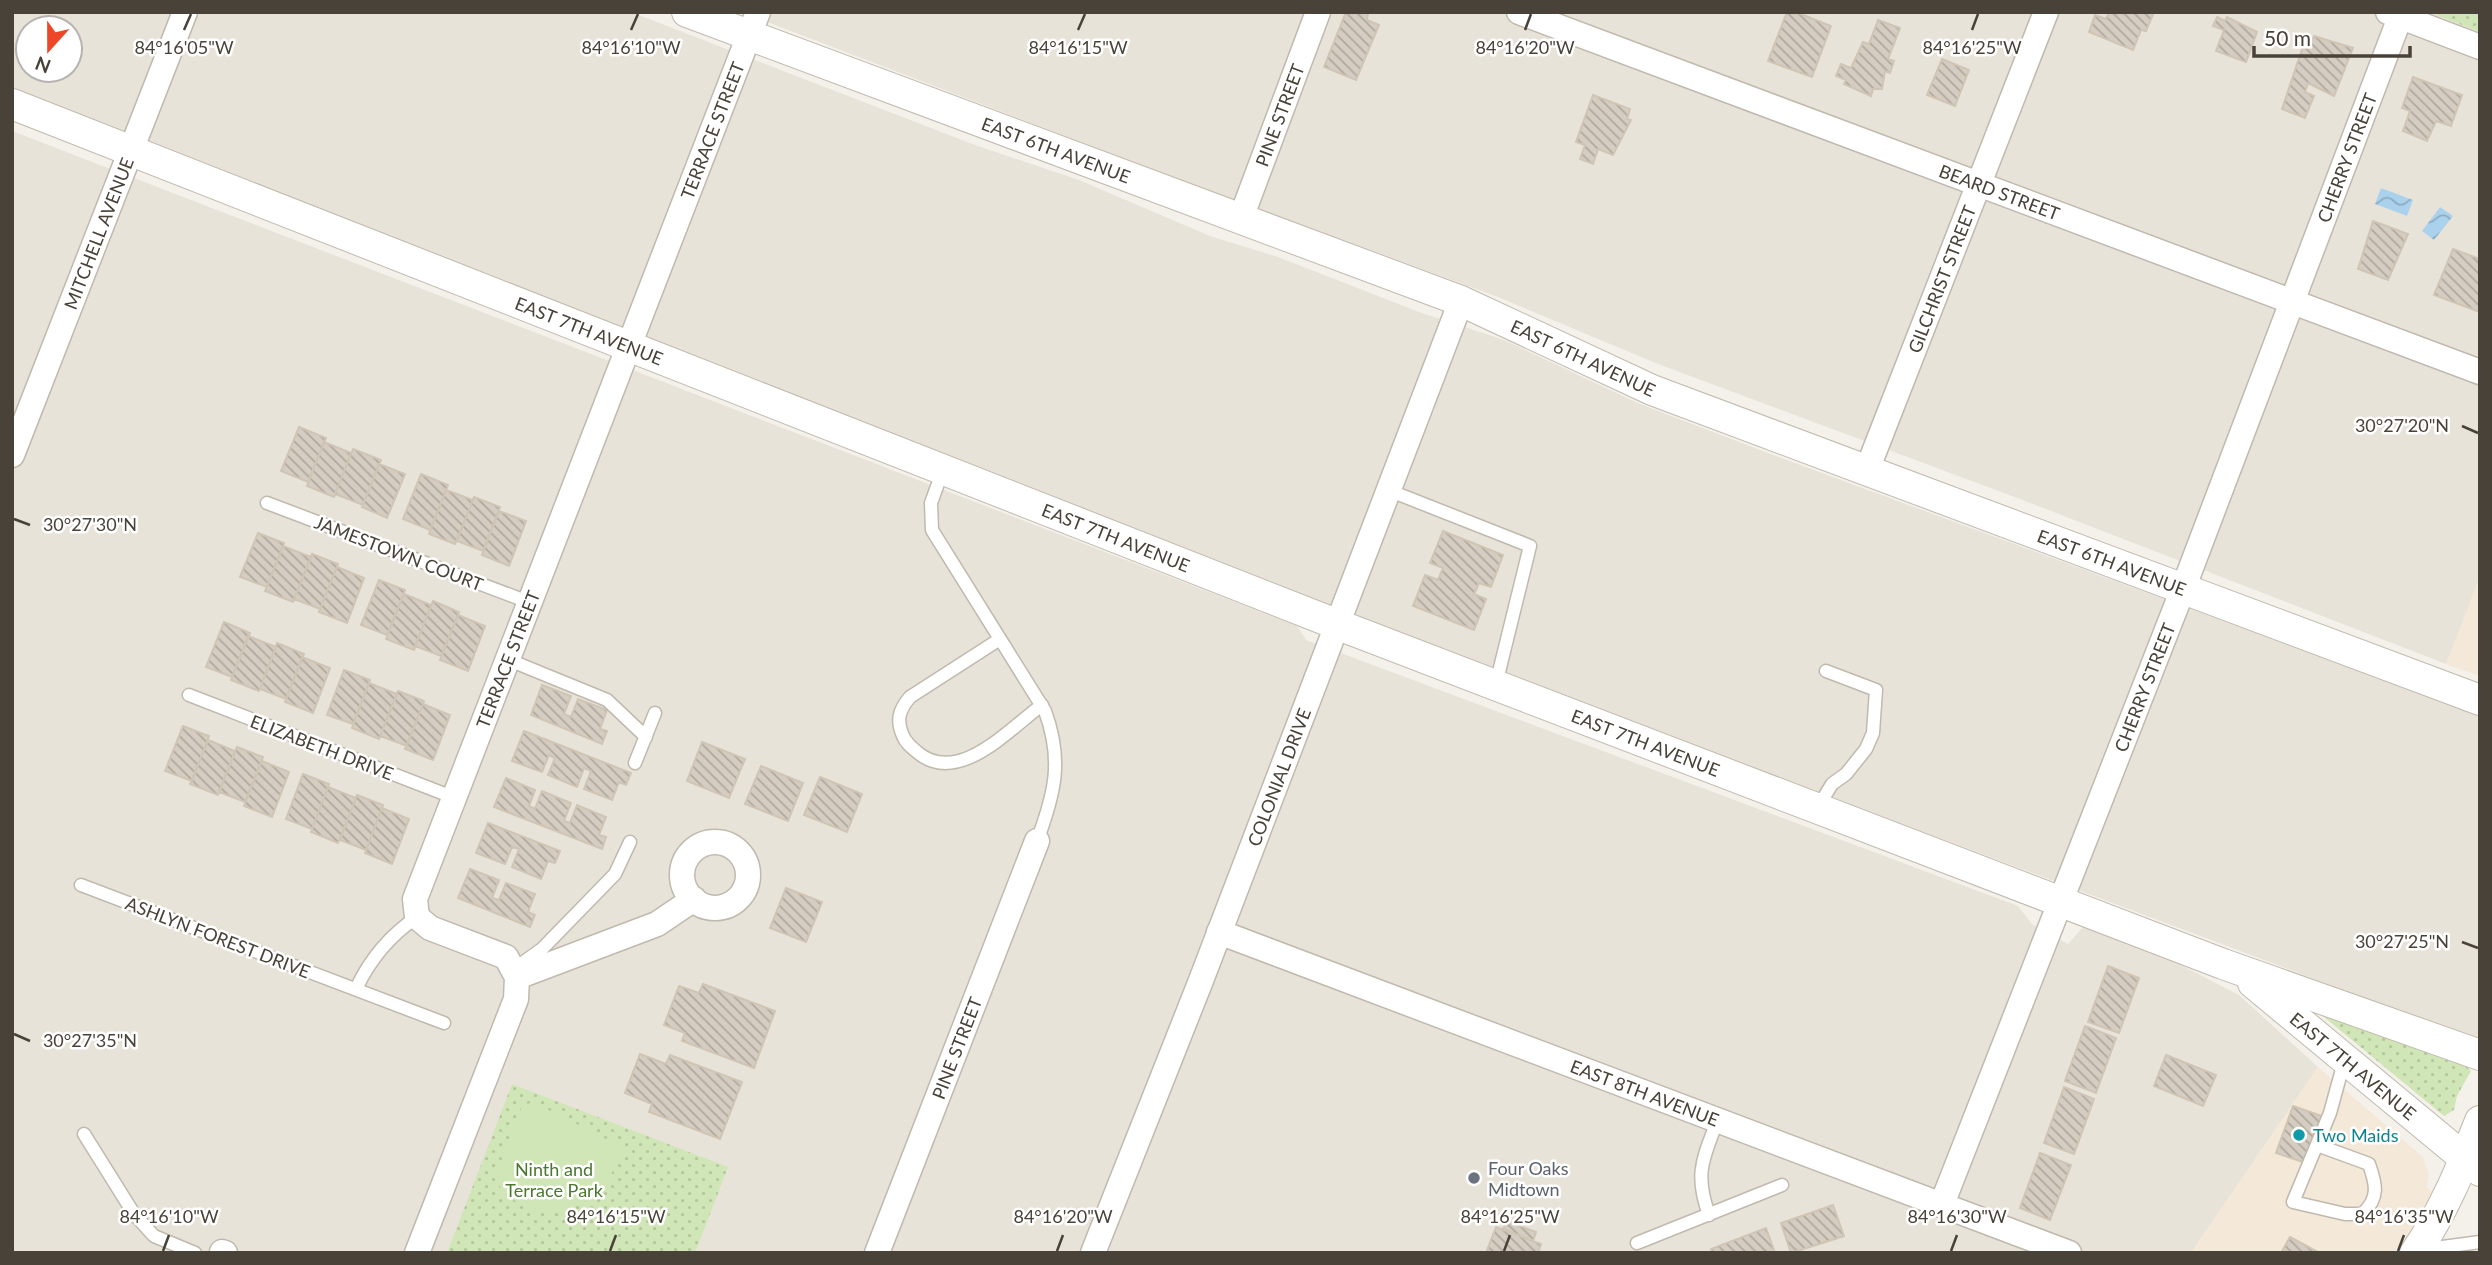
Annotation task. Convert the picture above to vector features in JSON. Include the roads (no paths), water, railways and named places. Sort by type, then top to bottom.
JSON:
[{"type":"street","name":"MITCHELL AVENUE","points":[[12,456],[186,12]]},
{"type":"street","name":"EAST 6TH AVENUE","points":[[687,12],[753,24],[1241,218],[1461,300],[1652,390],[2480,699]]},
{"type":"street","name":"PINE STREET","points":[[1241,218],[1318,12]]},
{"type":"street","name":"BEARD STREET","points":[[1520,12],[2480,372]]},
{"type":"street","name":"GILCHRIST STREET","points":[[1867,470],[2046,12]]},
{"type":"street","points":[[2397,14],[2480,47]]},
{"type":"street","name":"CHERRY STREET","points":[[1942,1204],[2183,589],[2397,14]]},
{"type":"street","name":"TERRACE STREET","points":[[417,917],[415,899],[631,346],[753,24]]},
{"type":"street","name":"EAST 7TH AVENUE","points":[[12,104],[1336,624],[2062,900],[2223,964],[2480,1055]]},
{"type":"street","name":"COLONIAL DRIVE","points":[[1093,1253],[1461,300]]},
{"type":"street","name":"PINE STREET","points":[[877,1253],[1037,841]]},
{"type":"street","points":[[515,973],[657,924],[694,899]]},
{"type":"street","points":[[417,917],[430,929],[506,957],[515,973],[516,999],[417,1253]]},
{"type":"street","name":"EAST 8TH AVENUE","points":[[1219,932],[2069,1253]]},
{"type":"street","name":"EAST 7TH AVENUE","points":[[2223,964],[2259,986],[2346,1058],[2476,1144]]},
{"type":"street","points":[[2415,1252],[2476,1144]]},
{"type":"lane","points":[[943,470],[931,503],[932,530],[1042,705],[1055,737],[1057,775],[1037,841]]},
{"type":"lane","points":[[1388,490],[1530,546],[1496,685]]},
{"type":"lane","name":"JAMESTOWN COURT","points":[[267,503],[531,603]]},
{"type":"lane","points":[[999,639],[909,697],[901,707],[898,725],[906,743],[926,760],[944,765],[962,762],[1042,705]]},
{"type":"lane","points":[[509,660],[607,700],[646,737]]},
{"type":"lane","points":[[1818,807],[1832,784],[1846,774],[1866,749],[1873,733],[1876,690],[1826,671]]},
{"type":"lane","name":"ELIZABETH DRIVE","points":[[189,695],[454,798]]},
{"type":"lane","points":[[635,763],[655,713]]},
{"type":"lane","points":[[515,973],[615,874],[630,842]]},
{"type":"lane","name":"ASHLYN FOREST DRIVE","points":[[81,884],[444,1023]]},
{"type":"lane","points":[[356,989],[380,948],[398,929],[417,917]]},
{"type":"lane","points":[[2317,1145],[2369,1164],[2377,1188],[2370,1207],[2362,1214],[2345,1214],[2293,1202],[2330,1113],[2346,1058]]},
{"type":"lane","points":[[1709,1215],[1699,1187],[1703,1160],[1718,1119]]},
{"type":"lane","points":[[84,1134],[134,1214],[154,1236],[195,1253]]},
{"type":"lane","points":[[1637,1243],[1783,1185]]},
{"type":"lane","points":[[2415,1252],[2480,1242]]},
{"type":"water","points":[[2381,188],[2413,200],[2407,216],[2375,204]]},
{"type":"water","points":[[2440,207],[2453,216],[2434,240],[2422,231]]},
{"type":"place","name":"Two Maids","points":[[2299,1135]]},
{"type":"place","name":"Four Oaks Midtown","points":[[1474,1178]]},
{"type":"park label","name":"Ninth and Terrace Park","points":[[554,1179]]}]
